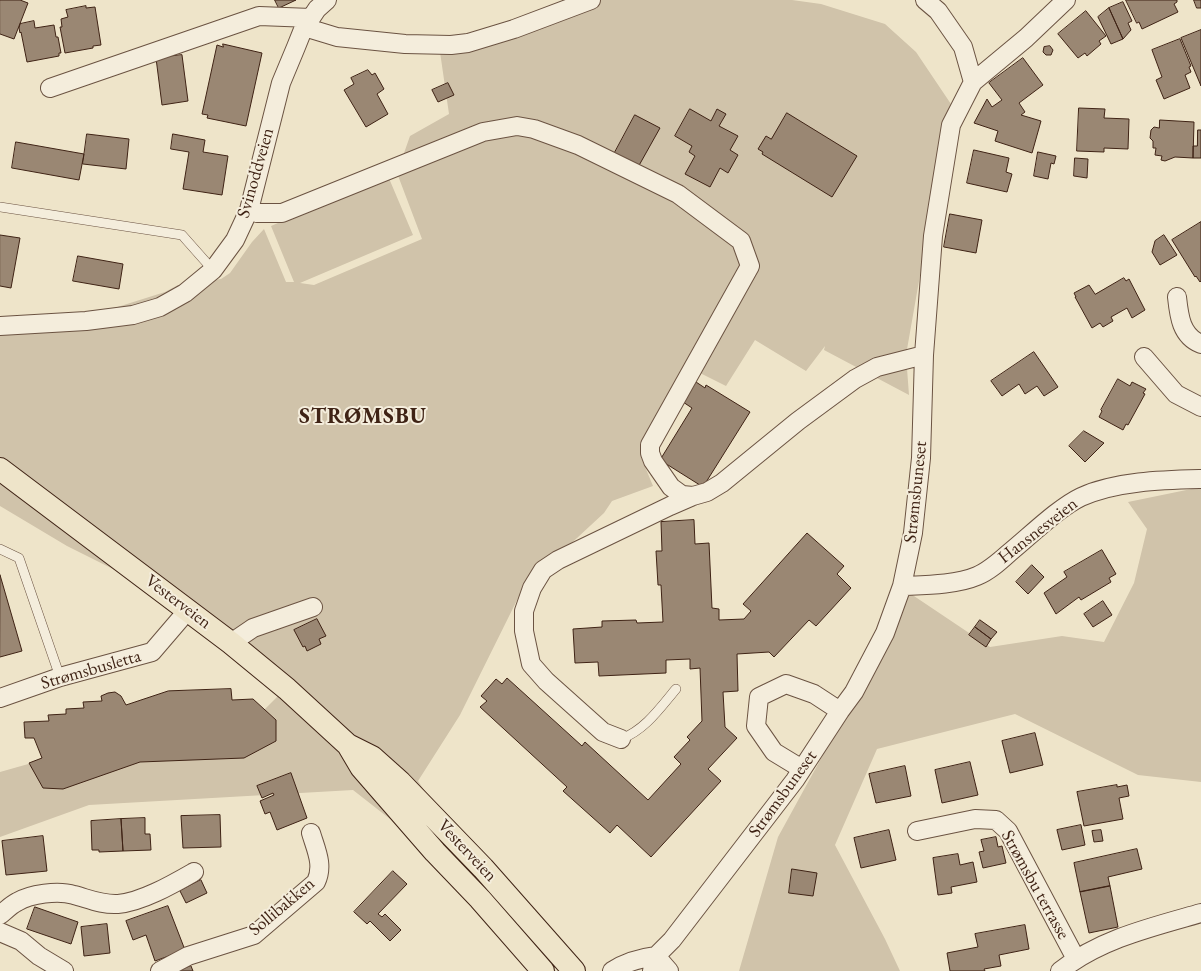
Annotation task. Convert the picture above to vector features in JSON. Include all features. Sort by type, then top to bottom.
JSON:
[{"type":"main road","name":"Vesterveien","points":[[0,469],[231,643],[287,689],[348,745],[372,756],[400,782],[484,868],[574,971]]},
{"type":"main road","name":"Vesterveien","points":[[348,745],[361,768],[543,971]]},
{"type":"street","name":"Svinoddveien","points":[[0,326],[86,321],[133,315],[160,307],[185,293],[213,270],[235,240],[249,210],[281,83],[308,23],[317,9],[328,0]]},
{"type":"street","points":[[50,88],[259,16],[308,23],[337,37],[405,44],[451,45],[468,43],[514,29],[591,0]]},
{"type":"street","points":[[925,0],[938,11],[963,47],[973,82]]},
{"type":"street","name":"Strømsbuneset","points":[[654,964],[795,780],[854,692],[885,633],[902,586],[914,534],[921,458],[924,355],[933,236],[951,125],[973,82],[1026,38],[1066,0]]},
{"type":"street","points":[[249,210],[257,213],[282,213],[483,132],[517,126],[534,129],[578,145],[678,194],[741,241],[750,266],[650,445],[650,453],[653,461],[671,486],[682,495],[693,496]]},
{"type":"street","points":[[1177,297],[1179,318],[1186,332],[1201,344]]},
{"type":"street","points":[[621,739],[603,732],[546,681],[531,664],[524,632],[524,611],[532,588],[543,570],[553,563],[656,513],[693,496],[707,492],[722,483],[798,421],[855,379],[877,367],[924,355]]},
{"type":"street","points":[[1144,358],[1176,394],[1201,407]]},
{"type":"street","name":"Hansnesveien","points":[[902,586],[957,582],[977,576],[996,564],[1065,507],[1081,497],[1104,489],[1157,480],[1201,479]]},
{"type":"street","points":[[231,643],[253,628],[313,607]]},
{"type":"street","name":"Strømsbusletta","points":[[0,698],[60,677],[152,652],[188,610]]},
{"type":"street","points":[[802,769],[774,752],[756,726],[759,697],[786,684],[814,694],[840,711]]},
{"type":"street","name":"Strømsbu terrasse","points":[[917,831],[975,819],[996,820],[1008,831],[1076,958]]},
{"type":"street","name":"Sollibakken","points":[[160,971],[188,956],[254,935],[316,882],[320,873],[318,856],[311,833]]},
{"type":"street","points":[[0,915],[17,902],[38,895],[60,892],[72,894],[104,904],[120,904],[167,887],[194,872]]},
{"type":"street","name":"Strømsbu terrasse","points":[[1060,971],[1076,958],[1131,933],[1201,913]]},
{"type":"street","points":[[0,932],[21,941],[39,956],[64,971]]},
{"type":"street","points":[[612,971],[619,966],[641,958],[669,971]]},
{"type":"lane","points":[[0,207],[182,235],[213,270]]},
{"type":"lane","points":[[0,549],[19,558],[60,677]]},
{"type":"lane","points":[[621,739],[630,736],[642,727],[676,689]]},
{"type":"shaded area","points":[[593,0],[792,0],[821,4],[885,24],[916,52],[955,110],[929,224],[906,355],[909,395],[824,350],[825,346],[806,371],[755,340],[726,386],[688,367],[679,402],[641,457],[653,486],[612,501],[604,513],[523,588],[460,715],[418,781],[494,894],[556,971],[537,971],[427,848],[353,790],[89,805],[0,837],[0,772],[113,740],[260,714],[284,690],[193,609],[67,546],[0,506],[0,333],[32,334],[165,292],[178,285],[221,279],[230,273],[252,242],[264,229],[286,282],[294,282],[271,226],[388,176],[413,235],[300,283],[314,285],[422,239],[397,173],[410,136],[449,114],[440,52]]},
{"type":"shaded area","points":[[1201,487],[1201,782],[1138,775],[1015,714],[877,749],[835,845],[885,939],[900,971],[739,971],[778,837],[846,713],[908,592],[990,647],[1062,636],[1104,642],[1134,583],[1147,529],[1128,502]]},
{"type":"building","points":[[0,0],[20,0],[28,3],[14,39],[0,34]]},
{"type":"building","points":[[275,0],[296,0],[279,8]]},
{"type":"building","points":[[1126,0],[1177,0],[1174,4],[1178,12],[1142,29],[1139,22],[1137,23]]},
{"type":"building","points":[[1194,0],[1201,0],[1201,8],[1197,8]]},
{"type":"building","points":[[1123,2],[1132,21],[1128,23],[1131,30],[1123,39],[1109,8]]},
{"type":"building","points":[[86,6],[86,8],[95,7],[101,45],[65,53],[60,27],[62,27],[61,19],[68,17],[66,10]]},
{"type":"building","points":[[1109,8],[1123,39],[1111,44],[1098,17]]},
{"type":"building","points":[[1086,11],[1106,36],[1099,41],[1101,44],[1087,56],[1085,53],[1078,58],[1058,34]]},
{"type":"building","points":[[34,21],[35,28],[54,25],[61,53],[59,53],[59,56],[27,62],[19,28],[20,24]]},
{"type":"building","points":[[1201,30],[1201,86],[1181,38]]},
{"type":"building","points":[[1180,39],[1191,66],[1189,67],[1191,72],[1185,75],[1190,88],[1164,99],[1156,80],[1162,77],[1152,50]]},
{"type":"building","points":[[223,44],[262,53],[246,126],[207,118],[208,115],[202,114],[217,45],[223,47]]},
{"type":"building","points":[[1050,46],[1053,50],[1051,55],[1046,55],[1043,52],[1044,47]]},
{"type":"building","points":[[182,55],[188,101],[162,105],[156,58]]},
{"type":"building","points":[[1023,58],[1043,85],[1019,103],[1025,112],[1021,115],[1041,121],[1032,153],[995,141],[998,131],[974,123],[987,99],[992,107],[1002,100],[989,83]]},
{"type":"building","points":[[368,70],[372,75],[375,73],[384,89],[377,94],[388,114],[366,127],[344,90],[354,84],[351,78]]},
{"type":"building","points":[[448,83],[454,95],[438,102],[432,90]]},
{"type":"building","points":[[1079,108],[1105,109],[1104,118],[1129,119],[1128,149],[1104,148],[1104,152],[1077,151]]},
{"type":"building","points":[[690,109],[711,121],[717,109],[726,114],[719,126],[738,136],[730,150],[738,155],[728,173],[720,168],[710,187],[685,174],[695,156],[689,152],[692,146],[675,136]]},
{"type":"building","points":[[787,113],[857,156],[832,197],[762,154],[763,152],[758,149],[766,136],[771,139]]},
{"type":"building","points":[[635,115],[660,128],[637,169],[613,156]]},
{"type":"building","points":[[1160,120],[1194,122],[1193,158],[1175,157],[1165,161],[1161,160],[1162,156],[1155,155],[1156,148],[1153,148],[1153,141],[1150,138],[1151,130],[1154,127],[1159,128]]},
{"type":"building","points":[[1198,130],[1201,130],[1201,158],[1193,158],[1193,146],[1197,146]]},
{"type":"building","points":[[87,134],[129,139],[126,169],[83,164]]},
{"type":"building","points":[[173,134],[205,140],[203,152],[228,156],[222,195],[183,189],[189,152],[171,149]]},
{"type":"building","points":[[16,142],[84,154],[79,180],[12,168]]},
{"type":"building","points":[[974,150],[1009,158],[1006,172],[1012,174],[1007,192],[967,183]]},
{"type":"building","points":[[1038,152],[1056,156],[1054,164],[1051,163],[1048,179],[1034,176]]},
{"type":"building","points":[[1075,158],[1088,159],[1087,178],[1074,176]]},
{"type":"building","points":[[950,214],[982,220],[976,253],[944,247]]},
{"type":"building","points":[[1201,222],[1200,282],[1196,276],[1195,277],[1172,240]]},
{"type":"building","points":[[0,235],[20,238],[11,288],[0,286]]},
{"type":"building","points":[[1164,235],[1177,255],[1160,265],[1152,252],[1155,241]]},
{"type":"building","points":[[78,256],[123,264],[119,289],[73,281]]},
{"type":"building","points":[[1124,278],[1126,281],[1129,279],[1145,310],[1132,318],[1127,308],[1111,317],[1113,321],[1103,327],[1100,323],[1092,328],[1074,293],[1089,285],[1095,294]]},
{"type":"building","points":[[1034,352],[1058,387],[1044,396],[1037,386],[1025,394],[1019,384],[1002,396],[991,381]]},
{"type":"building","points":[[1118,379],[1130,386],[1132,382],[1146,389],[1143,393],[1145,394],[1128,425],[1126,424],[1123,430],[1099,417],[1102,411],[1101,410]]},
{"type":"building","points":[[696,382],[705,388],[706,385],[750,412],[703,487],[660,460],[692,408],[683,402]]},
{"type":"building","points":[[1084,431],[1104,443],[1085,462],[1069,446]]},
{"type":"building","points":[[694,520],[695,544],[709,543],[712,608],[719,609],[719,620],[744,619],[751,611],[743,604],[807,533],[844,566],[837,574],[851,588],[816,626],[809,620],[774,657],[769,652],[737,654],[738,691],[723,692],[725,727],[737,738],[708,769],[721,781],[651,857],[617,825],[610,833],[563,791],[567,787],[480,707],[487,701],[481,696],[496,679],[502,684],[507,678],[582,746],[585,742],[648,800],[681,764],[674,757],[690,740],[687,737],[702,721],[700,668],[690,669],[690,659],[666,660],[666,673],[599,676],[598,662],[575,663],[573,629],[602,627],[602,621],[636,620],[637,623],[663,622],[661,585],[658,585],[656,551],[662,551],[661,522]]},
{"type":"building","points":[[1102,550],[1116,574],[1109,578],[1111,582],[1081,600],[1079,597],[1056,614],[1044,593],[1067,577],[1064,572]]},
{"type":"building","points":[[1032,565],[1044,577],[1028,594],[1016,582]]},
{"type":"building","points":[[0,575],[22,651],[0,657]]},
{"type":"building","points":[[1103,601],[1112,615],[1093,627],[1084,614]]},
{"type":"building","points":[[317,619],[326,636],[319,639],[321,644],[307,651],[305,646],[303,647],[294,630]]},
{"type":"building","points":[[980,620],[997,632],[991,639],[975,627]]},
{"type":"building","points":[[975,627],[991,639],[986,647],[969,635]]},
{"type":"building","points":[[231,689],[232,700],[253,699],[276,720],[276,741],[244,758],[140,762],[63,789],[43,788],[29,763],[42,758],[34,738],[25,738],[24,722],[49,721],[48,715],[66,714],[66,709],[84,708],[83,702],[102,701],[101,696],[108,693],[115,692],[121,696],[126,705],[168,691]]},
{"type":"building","points":[[1035,733],[1043,765],[1010,773],[1002,741]]},
{"type":"building","points":[[970,762],[978,795],[942,803],[935,770]]},
{"type":"building","points":[[905,766],[911,796],[876,803],[869,774]]},
{"type":"building","points":[[291,773],[307,818],[277,830],[270,812],[265,814],[260,801],[274,795],[273,793],[262,798],[257,786]]},
{"type":"building","points":[[1117,785],[1117,787],[1127,785],[1129,796],[1119,798],[1123,819],[1084,826],[1077,792]]},
{"type":"building","points":[[220,815],[221,847],[183,848],[181,816]]},
{"type":"building","points":[[145,818],[145,834],[150,834],[151,850],[123,851],[121,819]]},
{"type":"building","points":[[121,819],[123,851],[99,852],[99,850],[92,850],[91,821]]},
{"type":"building","points":[[1081,825],[1085,845],[1062,850],[1057,830]]},
{"type":"building","points":[[889,830],[896,860],[861,868],[854,838]]},
{"type":"building","points":[[1101,830],[1103,841],[1094,842],[1092,831]]},
{"type":"building","points":[[43,836],[47,871],[6,875],[2,841]]},
{"type":"building","points":[[996,837],[998,847],[1002,846],[1006,863],[983,868],[979,852],[984,851],[981,840]]},
{"type":"building","points":[[1137,849],[1142,869],[1108,877],[1110,886],[1080,892],[1074,863]]},
{"type":"building","points":[[958,854],[960,865],[973,862],[977,882],[951,887],[952,893],[938,895],[933,858]]},
{"type":"building","points":[[792,869],[817,873],[813,896],[789,893]]},
{"type":"building","points":[[393,871],[407,884],[378,914],[382,917],[385,914],[401,930],[390,941],[370,921],[367,924],[354,912]]},
{"type":"building","points":[[201,880],[207,893],[186,903],[180,891]]},
{"type":"building","points":[[1110,886],[1118,927],[1089,933],[1080,892]]},
{"type":"building","points":[[168,906],[185,950],[155,961],[146,935],[133,940],[126,921]]},
{"type":"building","points":[[35,907],[78,922],[71,944],[27,929]]},
{"type":"building","points":[[107,924],[110,953],[84,956],[81,927]]},
{"type":"building","points":[[1025,925],[1029,949],[999,955],[1001,966],[984,969],[985,971],[950,971],[947,953],[978,947],[975,934]]},
{"type":"building","points":[[191,966],[193,971],[177,971]]},
{"type":"district","name":"STRØMSBU","points":[[363,417]]}]
